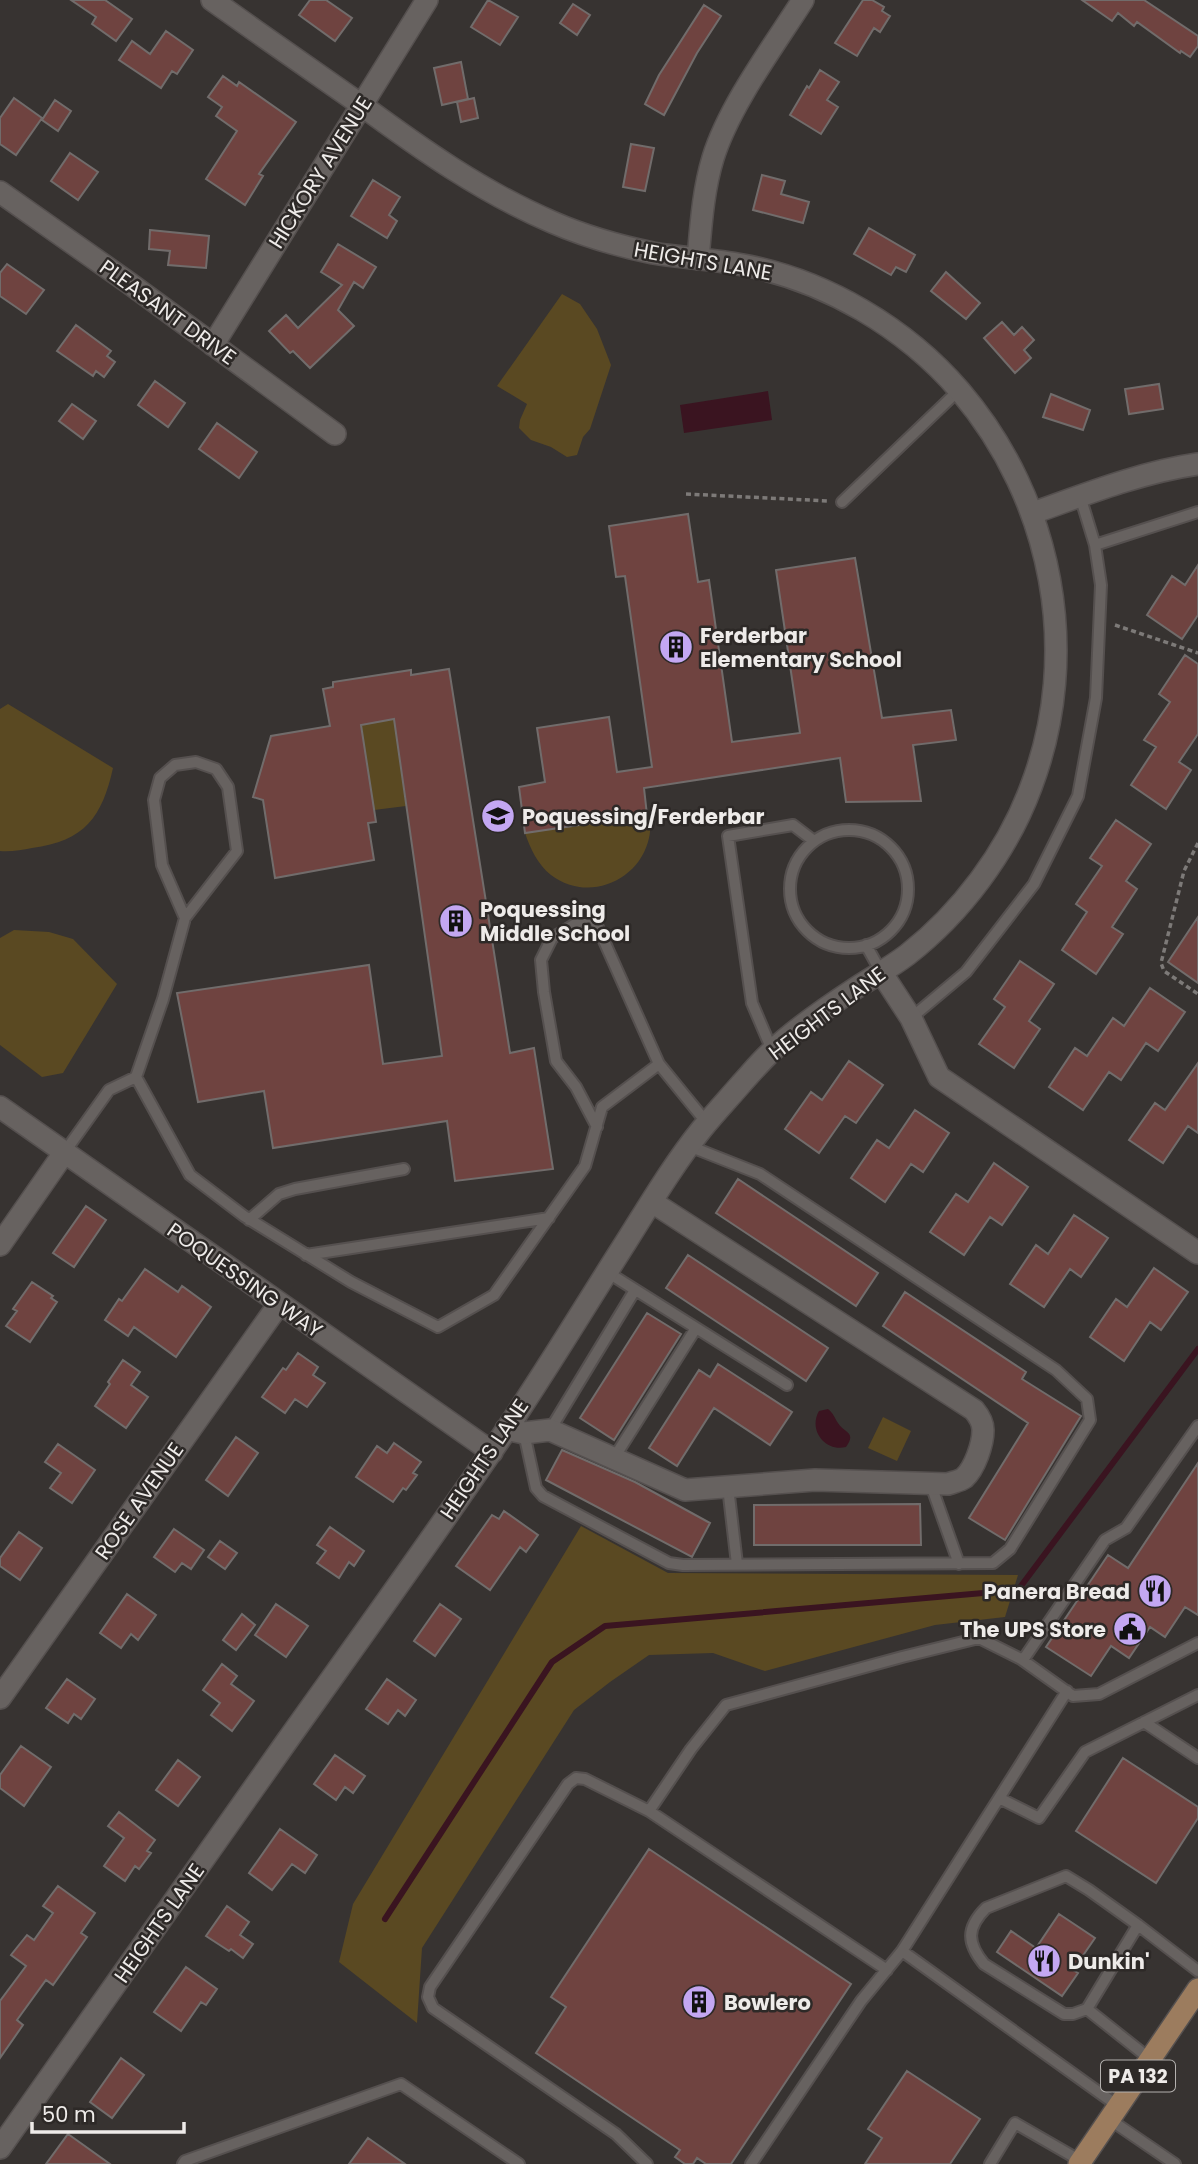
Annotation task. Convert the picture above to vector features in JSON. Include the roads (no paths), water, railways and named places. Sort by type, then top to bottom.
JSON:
[{"type":"main road","name":"PA 132","points":[[1080,2162],[1198,1989]]},
{"type":"street","name":"HEIGHTS LANE","points":[[0,2148],[492,1452],[515,1431],[607,1272],[689,1146],[772,1051],[847,993],[905,956],[945,920],[998,853],[1035,778],[1055,694],[1057,638],[1051,582],[1033,513],[1003,451],[988,428],[934,363],[867,313],[819,288],[768,271],[624,246],[561,226],[513,204],[467,179],[424,150],[212,0]]},
{"type":"street","name":"HICKORY AVENUE","points":[[214,345],[427,0]]},
{"type":"street","points":[[698,259],[704,191],[713,156],[727,122],[803,0]]},
{"type":"street","name":"PLEASANT DRIVE","points":[[0,192],[335,434]]},
{"type":"street","points":[[1033,513],[1173,467],[1198,464]]},
{"type":"street","points":[[881,972],[911,1018],[939,1077],[1198,1253]]},
{"type":"street","name":"POQUESSING WAY","points":[[0,1107],[492,1452]]},
{"type":"street","points":[[0,1245],[64,1153]]},
{"type":"street","points":[[515,1431],[550,1430],[685,1490],[816,1480],[948,1484],[964,1478],[972,1467],[983,1430],[974,1410],[652,1202]]},
{"type":"street","name":"ROSE AVENUE","points":[[0,1698],[279,1304]]},
{"type":"lane","points":[[842,502],[959,390]]},
{"type":"lane","points":[[911,1018],[967,972],[1034,884],[1078,796],[1096,698],[1101,585],[1095,545],[1080,496]]},
{"type":"lane","points":[[1095,545],[1198,512]]},
{"type":"lane","points":[[64,1153],[109,1090],[136,1077],[163,999],[185,918],[237,851],[228,787],[216,769],[196,762],[175,765],[160,778],[154,800],[162,865],[185,918]]},
{"type":"lane","points":[[772,1051],[752,1003],[728,836],[793,825],[814,841]]},
{"type":"lane","points":[[850,830],[869,833],[886,843],[898,857],[906,874],[908,893],[903,913],[892,930],[876,942],[866,945],[856,948],[836,947],[818,940],[803,926],[793,909],[789,890],[792,871],[801,854],[814,841],[831,832],[850,830]]},
{"type":"lane","points":[[597,1127],[576,1087],[556,1061],[541,960],[552,938],[592,914],[659,1064],[707,1123]]},
{"type":"lane","points":[[866,945],[881,972]]},
{"type":"lane","points":[[136,1077],[190,1175],[249,1220],[306,1255],[351,1282],[438,1327],[494,1295],[585,1166],[602,1107],[659,1064]]},
{"type":"lane","points":[[515,1431],[536,1488],[543,1496],[669,1563],[959,1564],[993,1563],[1010,1549],[1090,1420],[1087,1399],[1056,1370],[760,1174],[689,1146]]},
{"type":"lane","points":[[249,1220],[279,1194],[404,1169]]},
{"type":"lane","points":[[306,1255],[549,1218]]},
{"type":"lane","points":[[607,1272],[787,1385]]},
{"type":"lane","points":[[550,1430],[635,1290]]},
{"type":"lane","points":[[614,1458],[696,1328]]},
{"type":"lane","points":[[1023,1660],[1105,1541],[1126,1528],[1198,1426]]},
{"type":"lane","points":[[931,1485],[959,1564]]},
{"type":"lane","points":[[728,1487],[737,1564]]},
{"type":"lane","points":[[649,1811],[691,1749],[726,1705],[979,1638],[1023,1660],[1073,1696],[1099,1694],[1198,1643]]},
{"type":"lane","points":[[751,2164],[861,2001],[902,1951],[1067,1691]]},
{"type":"lane","points":[[999,1798],[1039,1818],[1085,1752],[1198,1695]]},
{"type":"lane","points":[[1144,1722],[1198,1758]]},
{"type":"lane","points":[[647,2164],[617,2134],[433,2008],[428,1997],[430,1987],[568,1784],[576,1779],[585,1779],[649,1811],[887,1970]]},
{"type":"lane","points":[[1138,1925],[1087,2009],[1073,2014],[1064,2014],[984,1964],[974,1952],[970,1941],[976,1917],[986,1908],[1066,1876],[1089,1889],[1138,1925],[1198,1971]]},
{"type":"lane","points":[[902,1951],[1114,2112],[1175,2164]]},
{"type":"lane","points":[[1087,2009],[1150,2059]]},
{"type":"lane","points":[[183,2164],[185,2161],[401,2084],[519,2164]]},
{"type":"lane","points":[[990,2164],[1015,2123],[1080,2162]]},
{"type":"waterway","points":[[385,1919],[552,1662],[605,1626],[1018,1590],[1198,1349]]},
{"type":"place","name":"Ferderbar Elementary School","points":[[676,647]]},
{"type":"place","name":"Poquessing/Ferderbar","points":[[498,816]]},
{"type":"place","name":"Poquessing Middle School","points":[[456,921]]},
{"type":"place","name":"Panera Bread","points":[[1155,1591]]},
{"type":"place","name":"The UPS Store","points":[[1130,1629]]},
{"type":"place","name":"Dunkin'","points":[[1044,1961]]},
{"type":"place","name":"Bowlero","points":[[699,2002]]}]
